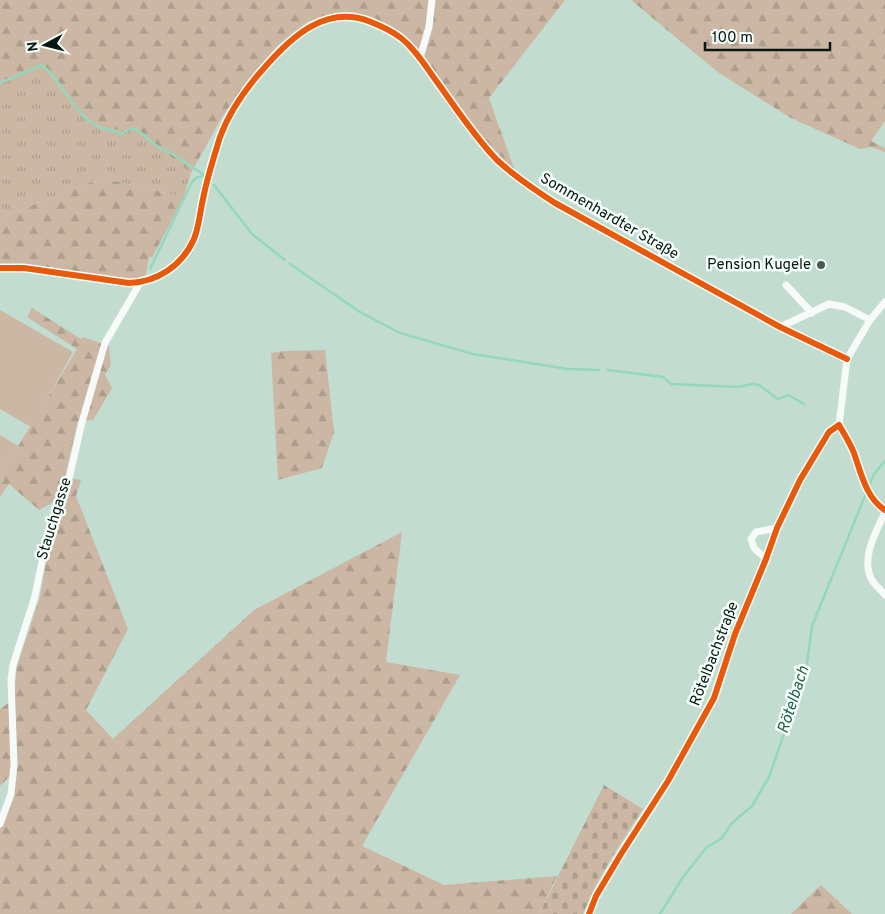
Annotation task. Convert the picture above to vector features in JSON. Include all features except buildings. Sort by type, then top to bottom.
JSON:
[{"type":"street","points":[[420,58],[429,27],[432,0]]},
{"type":"street","name":"Sommenhardter Straße","points":[[140,283],[157,278],[170,269],[184,255],[194,239],[209,174],[221,135],[234,106],[257,75],[289,41],[302,31],[320,22],[354,17],[384,27],[402,39],[420,58],[468,125],[498,160],[527,184],[563,207],[780,327],[847,359]]},
{"type":"street","points":[[0,268],[24,268],[115,283],[140,283]]},
{"type":"street","name":"Stauchgasse","points":[[0,824],[11,794],[14,765],[11,680],[13,665],[35,596],[47,537],[66,492],[82,422],[105,343],[140,283]]},
{"type":"street","points":[[786,285],[812,313]]},
{"type":"street","points":[[885,302],[870,320],[847,359],[839,425],[853,451],[870,494],[885,511],[872,542],[867,564],[872,579],[885,595]]},
{"type":"street","points":[[780,327],[830,304],[845,307],[870,320]]},
{"type":"street","name":"Rötelbachstraße","points":[[589,914],[596,896],[668,781],[714,698],[735,634],[777,528],[800,480],[829,432],[839,425]]},
{"type":"street","points":[[766,559],[754,548],[750,539],[756,532],[777,528]]},
{"type":"green space","points":[[0,0],[565,0],[489,98],[515,171],[469,123],[403,37],[358,15],[326,16],[307,22],[277,46],[252,75],[222,117],[191,173],[136,129],[109,129],[88,120],[43,65],[0,82]]},
{"type":"green space","points":[[631,0],[885,0],[885,121],[871,141],[885,148],[885,152],[871,147],[860,149],[791,118],[719,73]]},
{"type":"green space","points":[[42,65],[88,120],[109,129],[136,129],[191,173],[184,197],[101,178],[0,218],[0,82]]},
{"type":"green space","points":[[101,178],[184,197],[152,258],[149,257],[145,279],[130,280],[0,265],[0,218]]},
{"type":"green space","points":[[32,308],[81,339],[83,337],[109,346],[111,365],[105,375],[112,388],[93,420],[78,421],[65,477],[81,480],[76,496],[128,629],[86,710],[113,739],[254,610],[402,532],[386,662],[460,675],[362,846],[444,885],[557,876],[539,914],[0,914],[0,829],[7,814],[16,770],[0,786],[0,709],[14,699],[17,666],[40,597],[50,538],[65,500],[59,499],[39,510],[9,484],[0,497],[0,476],[77,349],[27,317]]},
{"type":"green space","points":[[0,310],[73,352],[31,427],[0,409]]},
{"type":"green space","points":[[325,350],[334,432],[322,468],[278,480],[271,353]]},
{"type":"green space","points":[[0,435],[18,446],[0,476]]},
{"type":"green space","points":[[604,785],[643,809],[603,873],[583,914],[539,914]]},
{"type":"green space","points":[[821,885],[852,914],[791,914]]},
{"type":"waterway","points":[[0,83],[42,65],[56,78],[89,121],[101,128],[121,134],[130,129],[136,129],[158,147],[206,176]]},
{"type":"waterway","points":[[150,269],[192,182],[196,178],[205,175]]},
{"type":"waterway","points":[[214,185],[252,234],[285,260]]},
{"type":"waterway","points":[[290,264],[360,312],[400,333],[473,354],[568,369],[599,370]]},
{"type":"waterway","points":[[608,370],[663,377],[671,384],[737,387],[753,384],[759,385],[778,399],[789,395],[804,404]]},
{"type":"waterway","name":"Rötelbach","points":[[869,486],[874,474],[885,461]]},
{"type":"waterway","name":"Rötelbach","points":[[660,914],[683,877],[707,847],[721,839],[732,823],[752,806],[769,777],[806,670],[812,626],[867,491]]},
{"type":"cycle path","points":[[0,268],[24,268],[129,283],[149,280],[168,271],[183,257],[194,239],[206,183],[220,137],[245,91],[276,55],[299,34],[325,20],[355,17],[383,27],[398,35],[421,59],[489,151],[497,160],[532,188],[555,203],[780,327],[847,359]]},
{"type":"cycle path","points":[[589,914],[596,896],[668,781],[714,698],[735,634],[777,528],[800,480],[829,432],[839,425],[852,449],[869,492],[878,505],[885,510]]},
{"type":"place","name":"Pension Kugele","points":[[821,265]]}]
